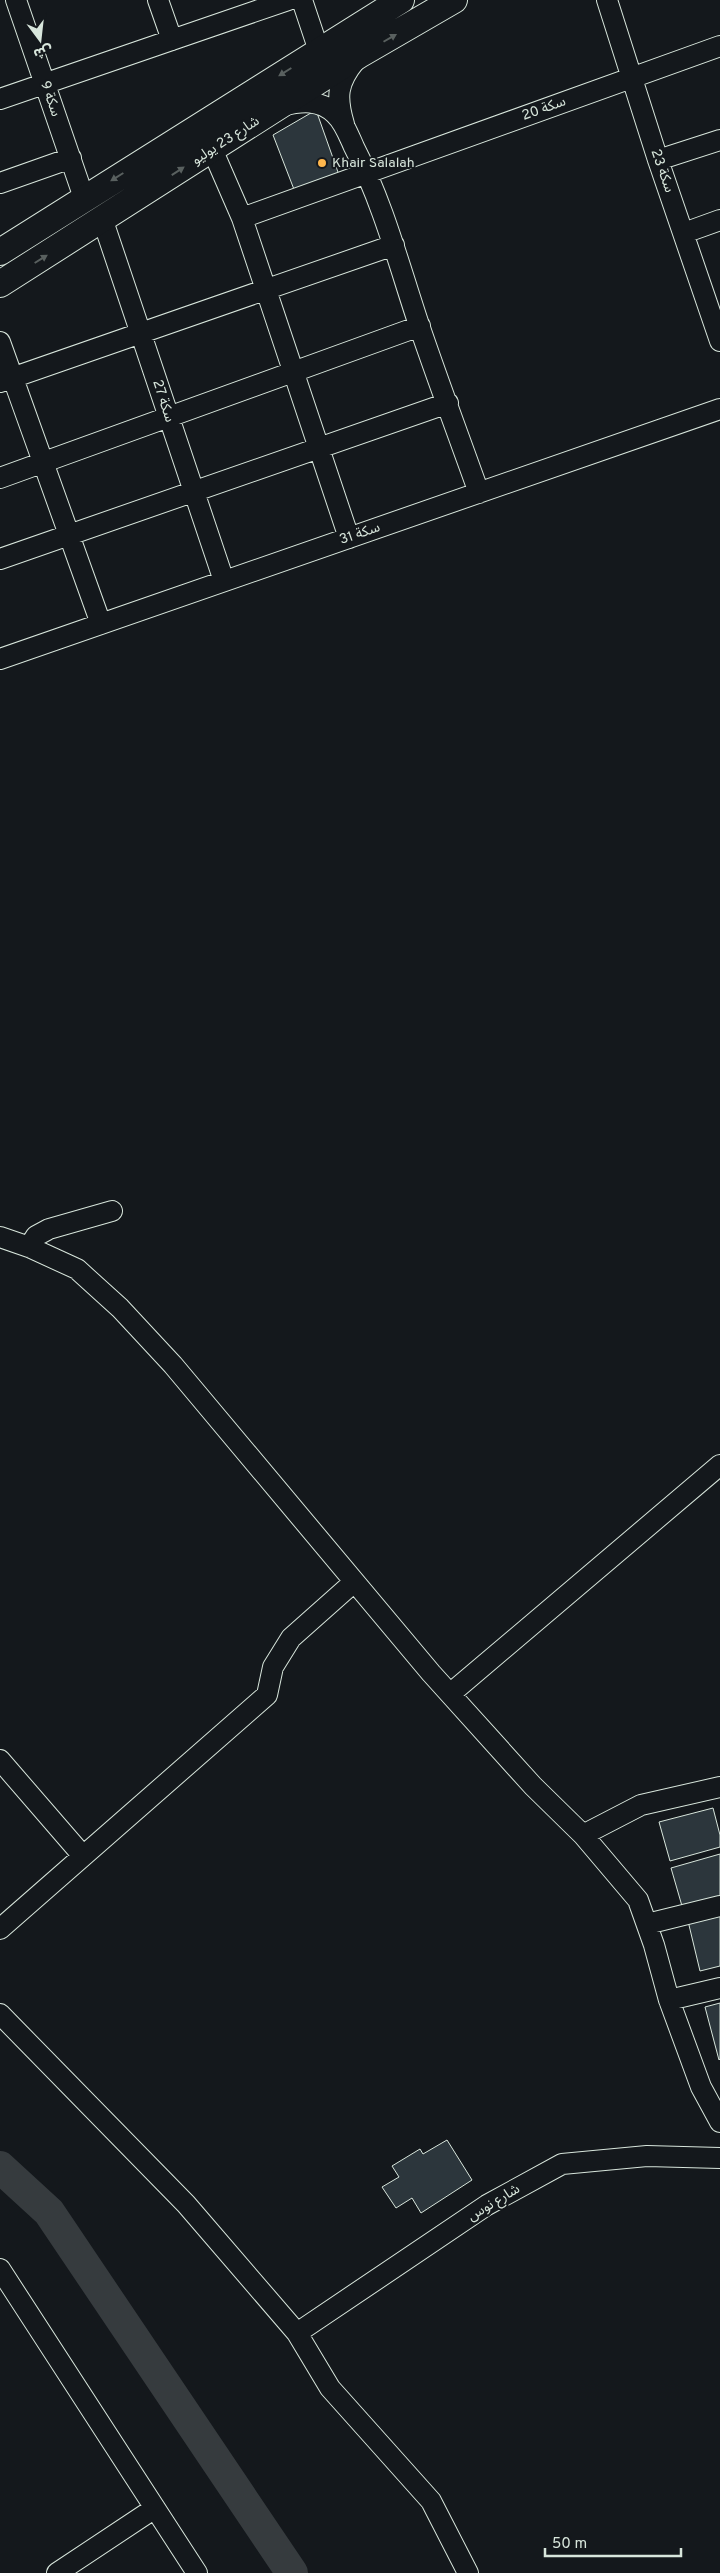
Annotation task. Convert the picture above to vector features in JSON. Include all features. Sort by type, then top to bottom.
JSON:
[{"type":"main road","name":"شارع 23 يوليو","points":[[0,252],[401,0]]},
{"type":"main road","name":"شارع 23 يوليو","points":[[0,284],[103,221],[359,55],[454,0]]},
{"type":"street","points":[[158,0],[172,40]]},
{"type":"street","points":[[0,99],[288,0]]},
{"type":"street","points":[[302,0],[319,51]]},
{"type":"street","name":"سكة 23","points":[[607,0],[658,160],[715,311],[720,341]]},
{"type":"street","name":"سكة 9","points":[[16,4],[84,198]]},
{"type":"street","name":"سكة 20","points":[[242,218],[720,46]]},
{"type":"street","points":[[344,126],[339,102],[340,84],[344,75],[359,55]]},
{"type":"street","points":[[279,107],[304,102],[322,105],[336,115],[344,126],[367,172],[394,245],[420,326],[479,493]]},
{"type":"street","points":[[658,160],[720,140]]},
{"type":"street","points":[[212,149],[242,218],[349,538]]},
{"type":"street","points":[[0,182],[71,158]]},
{"type":"street","points":[[684,232],[720,220]]},
{"type":"street","name":"سكة 27","points":[[103,221],[224,581]]},
{"type":"street","points":[[7,380],[394,245]]},
{"type":"street","points":[[0,478],[420,326]]},
{"type":"street","points":[[0,342],[7,380],[44,462],[101,624]]},
{"type":"street","points":[[0,560],[448,403]]},
{"type":"street","name":"سكة 31","points":[[0,659],[720,409]]},
{"type":"street","points":[[30,1247],[36,1236],[49,1229],[112,1211]]},
{"type":"street","points":[[0,1237],[30,1247],[77,1269],[120,1308],[172,1365],[450,1694],[533,1786],[584,1835],[638,1900],[669,2000],[702,2087],[720,2122]]},
{"type":"street","points":[[450,1694],[720,1464]]},
{"type":"street","points":[[0,1929],[267,1695],[273,1667],[291,1638],[354,1582]]},
{"type":"street","points":[[0,1760],[83,1856]]},
{"type":"street","points":[[584,1835],[641,1805],[720,1787]]},
{"type":"street","points":[[647,1924],[720,1906]]},
{"type":"street","points":[[669,2000],[720,1988]]},
{"type":"street","points":[[0,2014],[186,2204],[297,2333],[330,2388],[431,2501],[468,2573]]},
{"type":"street","name":"شارع نوس","points":[[297,2333],[487,2205],[562,2164],[647,2156],[720,2158]]},
{"type":"street","points":[[0,2269],[197,2573]]},
{"type":"street","points":[[57,2573],[155,2508]]},
{"type":"building","points":[[316,110],[339,175],[295,192],[273,135]]},
{"type":"building","points":[[713,1808],[720,1835],[720,1847],[670,1861],[659,1822]]},
{"type":"building","points":[[720,1854],[720,1896],[682,1906],[671,1868]]},
{"type":"building","points":[[720,1913],[720,1966],[700,1971],[688,1921]]},
{"type":"building","points":[[720,2003],[720,2059],[719,2060],[705,2007]]},
{"type":"building","points":[[447,2140],[472,2180],[421,2213],[412,2198],[396,2208],[382,2187],[399,2177],[392,2166],[420,2149],[423,2154]]},
{"type":"waterway","points":[[0,2167],[49,2212],[292,2573]]},
{"type":"place","name":"Khair Salalah","points":[[322,163]]}]
